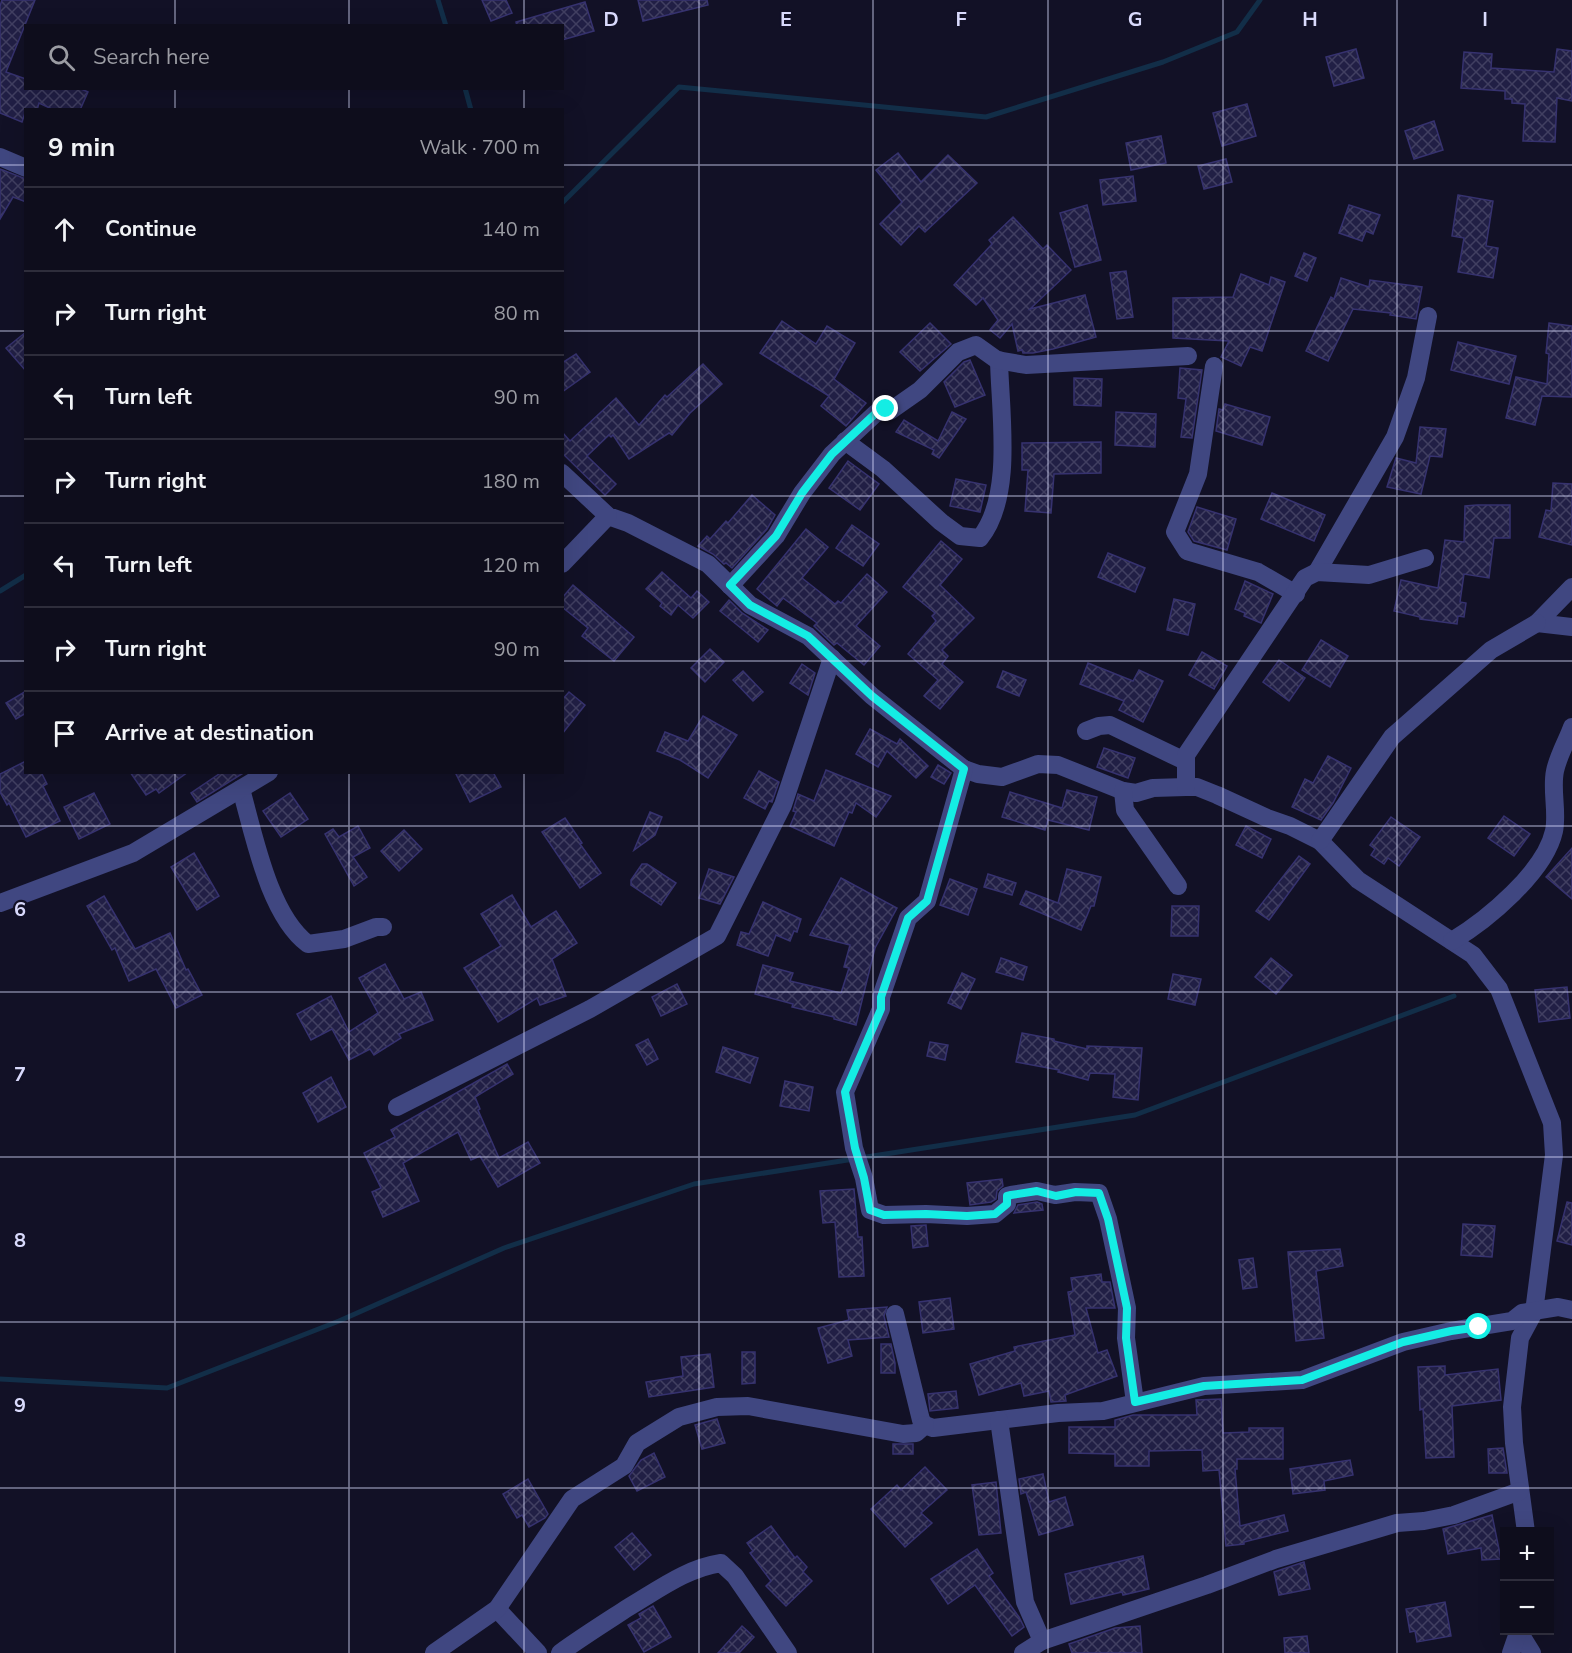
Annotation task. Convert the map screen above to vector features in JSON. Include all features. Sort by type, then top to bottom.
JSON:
[{"type":"street","points":[[0,157],[24,167]]},
{"type":"street","points":[[1317,572],[1395,437],[1416,378],[1428,316]]},
{"type":"street","points":[[730,585],[776,536],[802,493],[832,454],[876,413],[886,409],[890,411],[920,390],[958,352],[976,345],[999,360],[1026,365],[1188,356]]},
{"type":"street","points":[[845,441],[883,469],[941,522],[960,536],[980,538],[989,527],[997,506],[1001,471],[1003,448],[999,360]]},
{"type":"street","points":[[1214,366],[1198,474],[1175,532],[1186,551],[1258,572],[1296,594]]},
{"type":"street","points":[[564,476],[608,516],[628,523],[708,564],[750,605],[808,636],[872,696],[964,769],[978,774],[1002,777],[1038,764],[1058,765],[1136,793],[1153,788],[1197,787],[1266,818],[1290,826],[1320,842],[1358,880],[1473,955],[1499,989],[1552,1123],[1554,1155],[1534,1312],[1520,1338],[1512,1407],[1525,1527]]},
{"type":"street","points":[[564,562],[608,516]]},
{"type":"street","points":[[1186,787],[1186,755],[1305,578],[1317,572],[1369,575],[1425,558]]},
{"type":"street","points":[[1320,842],[1392,737],[1491,650],[1537,623],[1572,587]]},
{"type":"street","points":[[1537,623],[1572,627]]},
{"type":"street","points":[[397,1107],[590,1009],[717,936],[783,805],[832,658]]},
{"type":"street","points":[[1086,731],[1110,725],[1185,761]]},
{"type":"street","points":[[1452,941],[1472,929],[1516,891],[1547,853],[1554,830],[1555,771],[1572,727]]},
{"type":"street","points":[[964,769],[927,901],[908,918],[881,997],[881,1009],[845,1092],[855,1148],[870,1210],[884,1215],[995,1214],[1007,1204],[1007,1196],[1011,1195],[1037,1191],[1056,1196],[1076,1192],[1099,1193],[1108,1219],[1127,1308],[1126,1338],[1135,1402]]},
{"type":"street","points":[[0,903],[133,854],[266,774]]},
{"type":"street","points":[[242,789],[267,881],[296,935],[308,944],[344,939],[376,927],[383,927]]},
{"type":"street","points":[[1123,790],[1125,810],[1178,886]]},
{"type":"street","points":[[895,1314],[921,1420],[925,1425],[933,1428],[1103,1410],[1204,1386],[1302,1380],[1403,1342],[1512,1321],[1522,1313],[1558,1307],[1572,1310]]},
{"type":"street","points":[[434,1653],[497,1609],[572,1499],[624,1466],[637,1443],[679,1417],[717,1407],[748,1406],[903,1434],[916,1433],[925,1425]]},
{"type":"street","points":[[999,1420],[1025,1602],[1042,1641]]},
{"type":"street","points":[[1023,1653],[1042,1641],[1276,1559],[1397,1523],[1454,1515],[1520,1491]]},
{"type":"street","points":[[560,1653],[604,1622],[677,1578],[709,1565],[721,1563],[735,1575],[788,1653]]},
{"type":"street","points":[[497,1609],[538,1653]]},
{"type":"street","points":[[1511,1653],[1518,1635]]},
{"type":"street","points":[[1521,1635],[1532,1653]]},
{"type":"building","points":[[2,0],[35,0],[6,72],[24,78],[24,90],[84,90],[88,92],[81,108],[50,108],[39,103],[38,108],[24,108],[22,122],[0,113],[0,6]]},
{"type":"building","points":[[482,0],[506,0],[512,13],[491,21]]},
{"type":"building","points":[[638,0],[707,0],[708,5],[643,21]]},
{"type":"building","points":[[585,2],[594,31],[564,39],[564,24],[516,24],[516,22]]},
{"type":"building","points":[[1356,49],[1364,78],[1334,86],[1326,57]]},
{"type":"building","points":[[1557,49],[1572,51],[1572,101],[1557,98],[1555,142],[1523,141],[1525,104],[1512,103],[1512,99],[1505,99],[1505,91],[1461,88],[1464,52],[1492,54],[1491,68],[1554,72]]},
{"type":"building","points":[[1247,104],[1256,136],[1222,146],[1213,113]]},
{"type":"building","points":[[1434,121],[1443,150],[1414,159],[1405,131]]},
{"type":"building","points":[[1161,136],[1166,163],[1131,170],[1126,143]]},
{"type":"building","points":[[898,153],[921,182],[948,155],[977,183],[925,232],[919,226],[901,245],[880,224],[902,202],[876,170]]},
{"type":"building","points":[[1226,159],[1232,182],[1204,189],[1198,166]]},
{"type":"building","points":[[0,169],[24,178],[24,201],[13,197],[0,219]]},
{"type":"building","points":[[1133,176],[1136,201],[1103,205],[1100,180]]},
{"type":"building","points":[[1458,195],[1493,201],[1486,246],[1498,248],[1493,278],[1458,272],[1464,238],[1452,236]]},
{"type":"building","points":[[1087,205],[1101,260],[1075,267],[1060,213]]},
{"type":"building","points":[[1349,205],[1380,215],[1373,234],[1366,231],[1362,241],[1339,233]]},
{"type":"building","points":[[1013,217],[1043,249],[1047,245],[1071,270],[1030,309],[1085,295],[1096,337],[1053,349],[1023,353],[1022,350],[1018,351],[1012,324],[1000,338],[990,330],[998,320],[983,298],[976,305],[954,285],[992,244],[989,240]]},
{"type":"building","points":[[1304,253],[1316,258],[1307,281],[1295,276]]},
{"type":"building","points":[[1126,271],[1133,317],[1117,319],[1110,273]]},
{"type":"building","points":[[1241,274],[1269,285],[1271,277],[1285,282],[1262,351],[1250,347],[1241,366],[1221,357],[1229,341],[1173,338],[1173,298],[1233,297]]},
{"type":"building","points":[[1341,278],[1369,287],[1370,280],[1422,287],[1416,319],[1390,315],[1391,313],[1353,309],[1328,361],[1306,351],[1331,297],[1334,299]]},
{"type":"building","points":[[782,321],[816,344],[827,326],[855,343],[834,379],[866,403],[846,426],[821,406],[829,396],[760,353]]},
{"type":"building","points":[[930,323],[951,344],[920,371],[900,352]]},
{"type":"building","points":[[1549,323],[1572,326],[1572,397],[1542,396],[1535,425],[1506,418],[1516,377],[1547,384],[1549,354],[1546,353]]},
{"type":"building","points":[[24,334],[24,369],[6,348]]},
{"type":"building","points":[[1458,342],[1516,356],[1509,384],[1451,370]]},
{"type":"building","points":[[576,354],[590,372],[564,391],[564,362]]},
{"type":"building","points":[[970,360],[985,395],[955,407],[944,382],[964,362]]},
{"type":"building","points":[[703,364],[722,384],[690,413],[672,435],[669,433],[629,459],[613,435],[611,437],[609,435],[587,456],[616,484],[605,495],[564,455],[564,434],[570,441],[616,398],[639,425],[665,395],[667,397]]},
{"type":"building","points":[[1180,368],[1202,370],[1192,438],[1181,437],[1186,399],[1178,398]]},
{"type":"building","points":[[1074,378],[1102,379],[1101,406],[1074,405]]},
{"type":"building","points":[[1225,404],[1270,417],[1262,445],[1216,431],[1219,409],[1223,410]]},
{"type":"building","points":[[952,412],[966,419],[939,458],[932,454],[934,450],[896,432],[904,420],[938,441]]},
{"type":"building","points":[[1116,412],[1156,414],[1155,447],[1115,445]]},
{"type":"building","points":[[1420,427],[1446,429],[1442,457],[1430,456],[1421,494],[1387,487],[1396,458],[1416,463]]},
{"type":"building","points":[[1101,442],[1101,473],[1054,474],[1051,513],[1025,511],[1028,470],[1022,470],[1022,443]]},
{"type":"building","points":[[848,461],[879,484],[860,510],[829,488]]},
{"type":"building","points":[[956,479],[986,485],[980,512],[950,506]]},
{"type":"building","points":[[1553,483],[1572,484],[1572,545],[1539,537],[1546,510],[1551,511]]},
{"type":"building","points":[[1272,493],[1325,515],[1314,541],[1261,519]]},
{"type":"building","points":[[752,495],[775,515],[767,529],[732,568],[698,546],[707,536],[710,539],[726,521],[728,523]]},
{"type":"building","points":[[1510,505],[1510,538],[1494,538],[1489,578],[1464,574],[1460,602],[1466,603],[1464,617],[1458,616],[1457,624],[1420,619],[1420,617],[1394,611],[1401,580],[1438,588],[1445,540],[1464,542],[1465,506]]},
{"type":"building","points":[[1197,507],[1236,519],[1227,550],[1194,541],[1188,532]]},
{"type":"building","points":[[852,525],[879,544],[863,566],[836,548]]},
{"type":"building","points":[[806,529],[828,547],[802,578],[835,604],[838,601],[841,603],[867,574],[887,592],[856,626],[880,646],[864,665],[837,643],[834,645],[814,626],[817,623],[783,598],[777,606],[757,589]]},
{"type":"building","points":[[941,541],[962,559],[940,585],[974,618],[942,650],[948,656],[942,664],[963,682],[940,709],[924,696],[938,680],[908,654],[936,621],[932,616],[935,613],[903,587]]},
{"type":"building","points":[[1108,553],[1145,568],[1135,592],[1098,577]]},
{"type":"building","points":[[662,572],[691,598],[697,591],[709,602],[693,618],[678,605],[671,615],[660,606],[662,603],[646,589]]},
{"type":"building","points":[[1245,581],[1273,594],[1261,623],[1244,616],[1245,613],[1235,609]]},
{"type":"building","points":[[573,585],[634,637],[614,661],[582,636],[588,628],[564,609],[564,596]]},
{"type":"building","points":[[1174,599],[1195,604],[1188,635],[1167,630]]},
{"type":"building","points":[[729,600],[742,613],[768,630],[758,642],[720,611]]},
{"type":"building","points":[[1321,640],[1348,656],[1330,687],[1302,670]]},
{"type":"building","points":[[710,649],[724,662],[705,682],[691,668]]},
{"type":"building","points":[[1202,652],[1227,666],[1214,689],[1189,675]]},
{"type":"building","points":[[1279,660],[1305,678],[1289,701],[1263,682]]},
{"type":"building","points":[[1088,663],[1133,681],[1139,670],[1163,681],[1143,722],[1119,710],[1124,701],[1080,684]]},
{"type":"building","points":[[802,664],[815,673],[808,695],[790,683]]},
{"type":"building","points":[[743,671],[763,692],[753,701],[733,680]]},
{"type":"building","points":[[1003,671],[1026,680],[1019,696],[997,687]]},
{"type":"building","points":[[24,692],[24,714],[16,719],[6,703]]},
{"type":"building","points":[[569,692],[585,705],[564,731],[564,698]]},
{"type":"building","points":[[703,716],[737,735],[708,778],[680,760],[657,751],[665,732],[688,741]]},
{"type":"building","points":[[870,729],[897,744],[900,739],[928,766],[916,778],[887,751],[878,767],[856,754]]},
{"type":"building","points":[[1104,748],[1135,758],[1128,778],[1097,767]]},
{"type":"building","points":[[1328,756],[1351,768],[1333,803],[1321,820],[1292,807],[1305,779],[1313,783]]},
{"type":"building","points":[[24,762],[24,774],[42,774],[47,784],[43,786],[60,821],[26,837],[9,803],[7,805],[0,792],[0,774]]},
{"type":"building","points":[[938,765],[951,773],[944,784],[931,777]]},
{"type":"building","points":[[826,770],[891,796],[876,817],[856,803],[852,813],[849,812],[834,846],[790,826],[796,812],[793,811],[798,794],[814,801]]},
{"type":"building","points":[[759,771],[779,782],[772,802],[769,801],[765,809],[744,798]]},
{"type":"building","points":[[131,774],[185,774],[159,793],[156,789],[146,795]]},
{"type":"building","points":[[219,774],[242,774],[197,802],[191,793]]},
{"type":"building","points":[[456,774],[494,774],[501,787],[470,802]]},
{"type":"building","points":[[1067,790],[1097,797],[1089,830],[1048,820],[1045,830],[1002,817],[1010,792],[1062,808]]},
{"type":"building","points":[[94,793],[110,824],[79,839],[64,807]]},
{"type":"building","points":[[290,793],[308,819],[281,837],[263,811]]},
{"type":"building","points":[[650,812],[662,817],[655,835],[634,850]]},
{"type":"building","points":[[1504,816],[1530,834],[1514,856],[1488,838]]},
{"type":"building","points":[[1391,817],[1420,837],[1399,866],[1388,858],[1384,864],[1371,855],[1375,849],[1370,845]]},
{"type":"building","points":[[565,818],[601,873],[580,888],[542,832]]},
{"type":"building","points":[[358,826],[370,848],[353,857],[367,877],[354,886],[325,834],[333,829],[339,837]]},
{"type":"building","points":[[1246,826],[1271,839],[1262,858],[1236,845]]},
{"type":"building","points":[[404,830],[422,849],[399,871],[381,851]]},
{"type":"building","points":[[1572,848],[1572,899],[1546,877]]},
{"type":"building","points":[[194,853],[219,896],[197,910],[171,867]]},
{"type":"building","points":[[1299,856],[1310,864],[1269,920],[1256,911]]},
{"type":"building","points":[[642,864],[647,864],[676,883],[661,905],[631,885],[631,880]]},
{"type":"building","points":[[709,869],[734,877],[720,904],[699,898]]},
{"type":"building","points":[[1067,869],[1101,877],[1094,906],[1091,906],[1081,930],[1020,904],[1026,891],[1058,903]]},
{"type":"building","points":[[988,874],[1016,883],[1012,895],[984,887]]},
{"type":"building","points":[[841,878],[897,908],[875,948],[856,1025],[755,994],[763,965],[793,973],[790,981],[841,993],[849,968],[844,967],[850,945],[810,935]]},
{"type":"building","points":[[950,879],[977,889],[968,915],[940,905]]},
{"type":"building","points":[[512,895],[531,927],[556,911],[577,943],[552,959],[566,996],[540,1005],[537,998],[498,1022],[464,968],[501,946],[481,914]]},
{"type":"building","points":[[104,896],[135,949],[170,933],[186,970],[188,969],[202,995],[176,1008],[156,969],[129,981],[115,948],[112,950],[87,906]]},
{"type":"building","points":[[763,902],[801,919],[797,932],[794,931],[790,941],[776,935],[768,956],[737,945],[741,932],[749,934]]},
{"type":"building","points":[[1172,906],[1199,906],[1198,936],[1171,936]]},
{"type":"building","points":[[1001,958],[1027,967],[1023,980],[996,972]]},
{"type":"building","points":[[1271,958],[1292,975],[1276,994],[1255,977]]},
{"type":"building","points":[[385,964],[404,999],[421,992],[433,1020],[399,1034],[401,1038],[374,1055],[370,1049],[349,1060],[332,1029],[311,1040],[297,1014],[331,996],[349,1032],[378,1013],[359,978]]},
{"type":"building","points":[[962,973],[975,979],[961,1009],[948,1003]]},
{"type":"building","points":[[1173,974],[1201,979],[1195,1005],[1168,999]]},
{"type":"building","points":[[677,984],[687,1004],[661,1016],[652,997]]},
{"type":"building","points":[[1567,987],[1570,1018],[1539,1022],[1535,990]]},
{"type":"building","points":[[1022,1033],[1054,1039],[1054,1041],[1087,1049],[1087,1046],[1142,1048],[1138,1100],[1113,1097],[1115,1074],[1090,1073],[1088,1080],[1058,1072],[1059,1070],[1016,1062]]},
{"type":"building","points":[[648,1039],[658,1059],[647,1065],[636,1045]]},
{"type":"building","points":[[930,1042],[948,1045],[945,1060],[927,1056]]},
{"type":"building","points":[[723,1047],[758,1058],[750,1083],[716,1072]]},
{"type":"building","points":[[507,1064],[513,1074],[475,1097],[480,1109],[478,1110],[499,1158],[528,1142],[540,1163],[498,1187],[480,1156],[471,1160],[458,1132],[403,1163],[419,1201],[383,1217],[372,1192],[381,1188],[364,1153],[395,1137],[391,1130]]},
{"type":"building","points":[[331,1077],[346,1107],[318,1122],[303,1093]]},
{"type":"building","points":[[785,1081],[813,1087],[809,1111],[780,1106]]},
{"type":"building","points":[[1002,1179],[1003,1186],[997,1191],[996,1199],[970,1205],[967,1183]]},
{"type":"building","points":[[854,1189],[858,1237],[862,1237],[864,1276],[839,1277],[835,1222],[823,1223],[820,1191]]},
{"type":"building","points":[[1037,1202],[1042,1204],[1043,1210],[1014,1213],[1018,1205]]},
{"type":"building","points":[[1567,1202],[1572,1203],[1572,1245],[1557,1241]]},
{"type":"building","points":[[1463,1224],[1495,1226],[1492,1257],[1461,1255]]},
{"type":"building","points":[[926,1225],[928,1246],[913,1248],[911,1226]]},
{"type":"building","points":[[1340,1249],[1343,1266],[1316,1271],[1324,1338],[1296,1341],[1288,1252]]},
{"type":"building","points":[[1253,1258],[1257,1287],[1243,1289],[1239,1260]]},
{"type":"building","points":[[1101,1274],[1102,1282],[1110,1282],[1115,1308],[1086,1308],[1098,1353],[1107,1350],[1117,1376],[1065,1395],[1066,1401],[1051,1402],[1049,1391],[1024,1396],[1021,1383],[979,1395],[970,1364],[1015,1351],[1014,1347],[1075,1335],[1068,1292],[1073,1291],[1071,1278]]},
{"type":"building","points":[[950,1298],[954,1329],[923,1333],[919,1302]]},
{"type":"building","points":[[887,1307],[884,1316],[889,1337],[848,1340],[852,1356],[828,1363],[818,1328],[849,1320],[847,1310]]},
{"type":"building","points":[[881,1344],[891,1344],[895,1373],[881,1373]]},
{"type":"building","points":[[742,1352],[755,1352],[755,1383],[742,1384]]},
{"type":"building","points":[[710,1354],[714,1387],[649,1397],[646,1382],[683,1376],[681,1357]]},
{"type":"building","points":[[1445,1366],[1445,1375],[1498,1369],[1501,1400],[1452,1406],[1454,1457],[1426,1458],[1418,1367]]},
{"type":"building","points":[[956,1391],[958,1408],[930,1411],[928,1394]]},
{"type":"building","points":[[1221,1399],[1223,1433],[1249,1432],[1249,1428],[1283,1428],[1283,1459],[1237,1459],[1237,1469],[1235,1469],[1240,1526],[1284,1515],[1288,1531],[1244,1542],[1244,1544],[1226,1546],[1219,1470],[1203,1471],[1202,1450],[1149,1451],[1149,1466],[1115,1466],[1115,1454],[1069,1453],[1069,1427],[1115,1427],[1115,1420],[1133,1415],[1197,1415],[1196,1400]]},
{"type":"building","points":[[717,1419],[725,1443],[702,1449],[695,1425]]},
{"type":"building","points":[[893,1444],[913,1444],[913,1454],[893,1454]]},
{"type":"building","points":[[1503,1448],[1507,1473],[1489,1473],[1488,1449]]},
{"type":"building","points":[[654,1453],[665,1477],[637,1491],[629,1476],[641,1460]]},
{"type":"building","points":[[1350,1460],[1353,1475],[1324,1481],[1325,1490],[1293,1494],[1290,1469]]},
{"type":"building","points":[[925,1467],[947,1490],[921,1513],[932,1523],[905,1547],[871,1509],[897,1485],[901,1490]]},
{"type":"building","points":[[1043,1474],[1049,1502],[1065,1497],[1073,1525],[1039,1535],[1026,1492],[1021,1494],[1019,1479]]},
{"type":"building","points":[[528,1479],[548,1514],[529,1527],[522,1515],[517,1518],[503,1494]]},
{"type":"building","points":[[996,1482],[1001,1533],[979,1535],[972,1485]]},
{"type":"building","points":[[1492,1515],[1500,1559],[1482,1560],[1481,1548],[1448,1554],[1443,1529]]},
{"type":"building","points":[[771,1526],[795,1558],[797,1556],[807,1567],[803,1572],[812,1581],[786,1606],[766,1586],[771,1581],[750,1553],[753,1551],[747,1543]]},
{"type":"building","points":[[632,1533],[651,1555],[634,1570],[615,1547]]},
{"type":"building","points":[[977,1549],[993,1573],[989,1576],[1024,1627],[1012,1636],[975,1585],[948,1604],[931,1579]]},
{"type":"building","points":[[1143,1556],[1149,1589],[1123,1595],[1122,1592],[1071,1604],[1065,1574]]},
{"type":"building","points":[[1304,1562],[1310,1589],[1279,1595],[1274,1572]]},
{"type":"building","points":[[1445,1602],[1451,1636],[1417,1642],[1415,1631],[1410,1632],[1406,1609]]},
{"type":"building","points":[[653,1606],[671,1637],[644,1652],[628,1625],[641,1618],[639,1614]]},
{"type":"building","points":[[742,1626],[754,1637],[739,1653],[718,1653]]},
{"type":"building","points":[[1140,1626],[1142,1653],[1072,1653],[1069,1644],[1115,1628]]},
{"type":"building","points":[[1307,1636],[1309,1653],[1285,1653],[1284,1638]]},
{"type":"waterway","points":[[438,0],[445,24]]},
{"type":"waterway","points":[[564,201],[679,87],[986,117],[1163,62],[1237,32],[1260,0]]},
{"type":"waterway","points":[[466,90],[470,108]]},
{"type":"waterway","points":[[0,591],[24,576]]},
{"type":"waterway","points":[[0,1379],[167,1388],[339,1321],[504,1248],[694,1184],[1135,1115],[1454,996]]},
{"type":"route","points":[[886,409],[876,413],[832,454],[802,493],[776,536],[730,585],[750,605],[808,636],[872,696],[964,769],[927,901],[908,918],[881,997],[881,1009],[845,1092],[855,1148],[870,1210],[884,1215],[995,1214],[1007,1204],[1007,1196],[1011,1195],[1037,1191],[1056,1196],[1076,1192],[1099,1193],[1108,1219],[1127,1308],[1126,1338],[1135,1402],[1204,1386],[1302,1380],[1403,1342],[1479,1327]]}]
